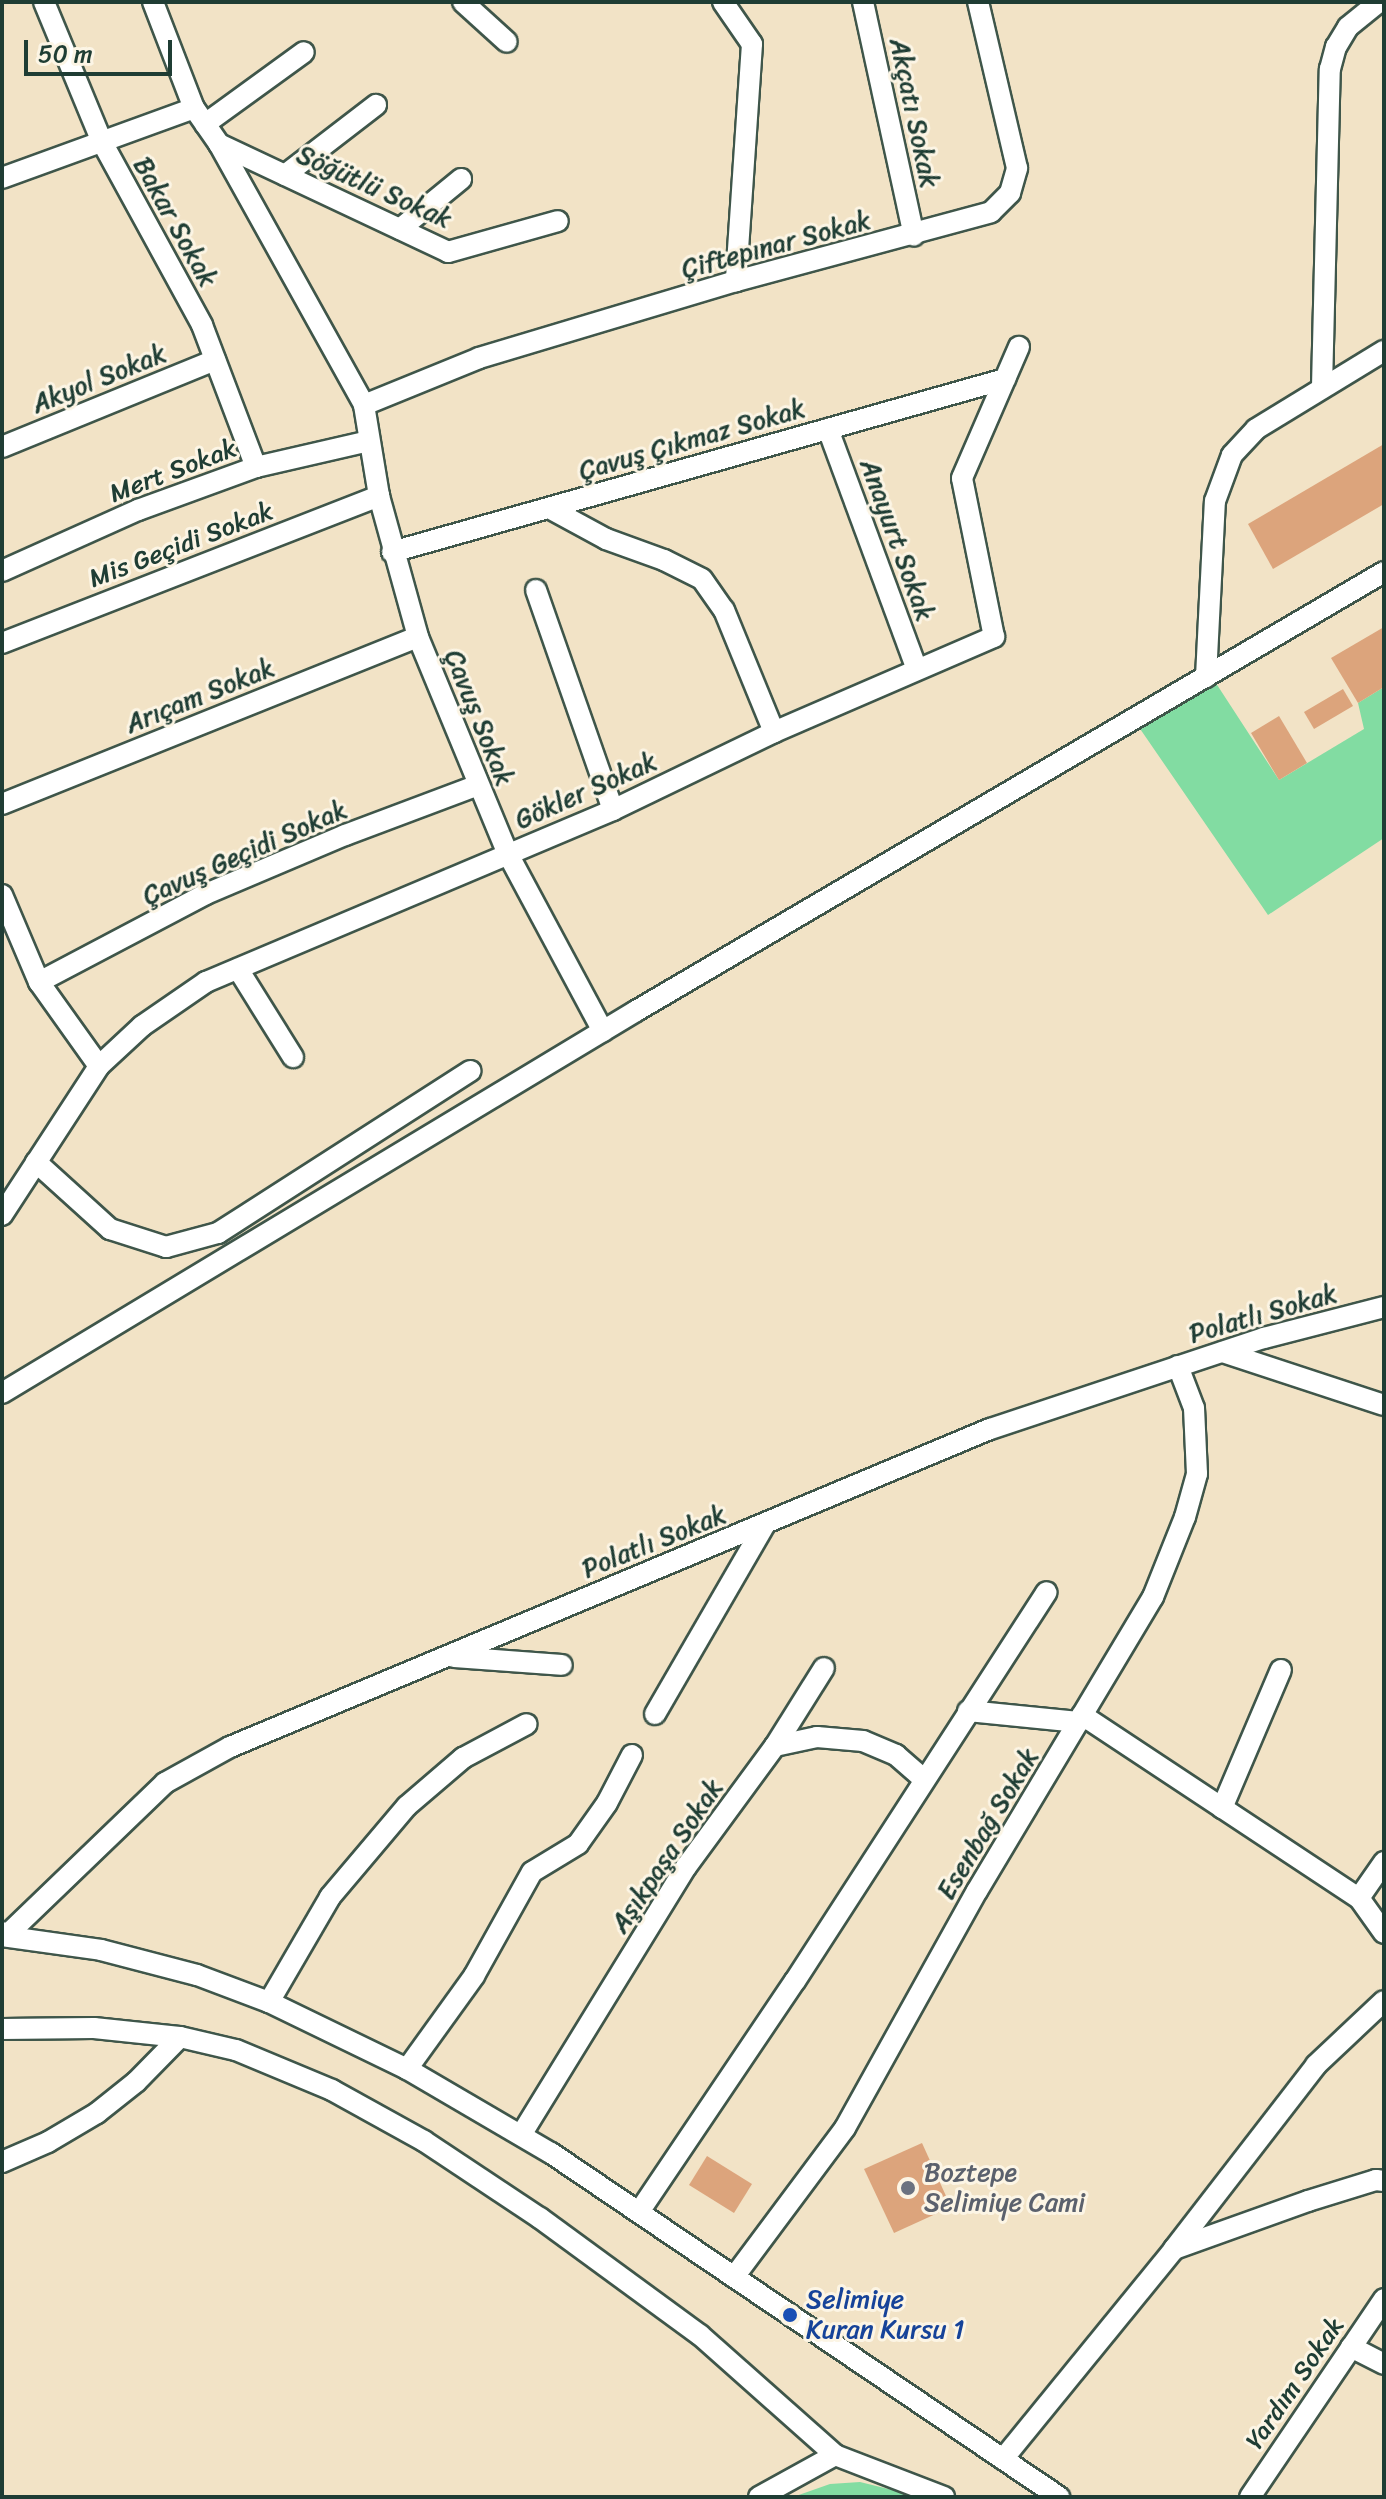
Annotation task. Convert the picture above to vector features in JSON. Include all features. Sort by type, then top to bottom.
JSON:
[{"type":"street","name":"Bakar Sokak","points":[[44,2],[102,142],[202,325],[256,467]]},
{"type":"street","name":"Söğütlü Sokak","points":[[153,2],[199,116],[219,144],[364,405]]},
{"type":"street","points":[[463,2],[507,42]]},
{"type":"street","points":[[723,2],[752,44],[736,281]]},
{"type":"street","name":"Akçatı Sokak","points":[[863,2],[914,235]]},
{"type":"street","name":"Çiftepınar Sokak","points":[[364,405],[479,358],[736,281],[991,212],[1005,200],[1014,185],[1016,159],[978,2]]},
{"type":"street","points":[[1322,387],[1330,69],[1336,47],[1348,27],[1379,2]]},
{"type":"street","points":[[2,178],[102,142],[199,116],[304,52]]},
{"type":"street","points":[[285,175],[376,105]]},
{"type":"street","name":"Söğütlü Sokak","points":[[219,144],[448,252],[558,221]]},
{"type":"street","points":[[400,229],[461,179]]},
{"type":"street","name":"Gökler Sokak","points":[[2,1215],[99,1066],[163,1011],[206,982],[613,810],[774,732],[994,637],[962,478],[1019,347]]},
{"type":"street","points":[[1206,677],[1215,501],[1224,471],[1256,429],[1384,351]]},
{"type":"street","name":"Akyol Sokak","points":[[2,447],[215,360]]},
{"type":"street","name":"Çavuş Çıkmaz Sokak","points":[[392,552],[1005,379]]},
{"type":"street","name":"Çavuş Sokak","points":[[364,405],[392,552],[418,637],[508,854],[603,1031]]},
{"type":"street","name":"Anayurt Sokak","points":[[828,429],[917,669]]},
{"type":"street","name":"Mert Sokak","points":[[2,571],[138,510],[256,467],[369,441]]},
{"type":"street","name":"Mis Geçidi Sokak","points":[[2,643],[379,496]]},
{"type":"street","points":[[549,508],[606,539],[664,560],[702,579],[724,610],[774,732]]},
{"type":"street","points":[[2,1393],[603,1031],[1384,572]]},
{"type":"street","points":[[536,590],[613,810]]},
{"type":"street","name":"Arıçam Sokak","points":[[2,804],[418,637]]},
{"type":"street","name":"Çavuş Geçidi Sokak","points":[[39,982],[206,894],[345,835],[478,785]]},
{"type":"street","points":[[2,895],[39,982],[99,1066]]},
{"type":"street","points":[[238,969],[293,1057]]},
{"type":"street","points":[[36,1162],[110,1229],[166,1247],[218,1233],[470,1071]]},
{"type":"street","name":"Polatlı Sokak","points":[[3,1935],[142,1802],[186,1769],[230,1747],[990,1429],[1294,1329],[1384,1307]]},
{"type":"street","points":[[1223,1352],[1384,1405]]},
{"type":"street","name":"Esenbağ Sokak","points":[[734,2277],[845,2128],[977,1891],[1153,1597],[1192,1496],[1197,1474],[1197,1430],[1190,1397],[1178,1366]]},
{"type":"street","points":[[655,1714],[765,1524]]},
{"type":"street","points":[[639,2212],[795,1981],[922,1778],[1047,1592]]},
{"type":"street","points":[[451,1657],[562,1665]]},
{"type":"street","name":"Aşıkpaşa Sokak","points":[[521,2135],[686,1867],[775,1746],[824,1668]]},
{"type":"street","points":[[1222,1808],[1281,1670]]},
{"type":"street","points":[[968,1711],[1080,1719],[1359,1898],[1384,1933]]},
{"type":"street","points":[[269,2002],[330,1897],[407,1806],[463,1758],[527,1724]]},
{"type":"street","points":[[775,1746],[817,1737],[863,1741],[896,1755],[922,1778]]},
{"type":"street","points":[[407,2069],[492,1946],[532,1872],[578,1844],[607,1803],[632,1755]]},
{"type":"street","points":[[1359,1898],[1384,1862]]},
{"type":"street","points":[[3,1935],[62,1943],[149,1961],[269,2002],[407,2069],[521,2135],[639,2212],[1059,2497]]},
{"type":"street","points":[[1003,2459],[1174,2249],[1316,2065],[1384,2001]]},
{"type":"street","points":[[2,2029],[94,2028],[180,2037],[236,2050],[311,2080],[471,2170],[700,2335],[835,2455],[944,2497]]},
{"type":"street","points":[[2,2162],[48,2142],[97,2113],[136,2082],[180,2037]]},
{"type":"street","points":[[1174,2249],[1308,2201],[1376,2180],[1384,2181]]},
{"type":"street","name":"Yardım Sokak","points":[[1250,2497],[1384,2299]]},
{"type":"street","points":[[1351,2347],[1384,2364]]},
{"type":"street","points":[[759,2497],[835,2455]]},
{"type":"green space","points":[[1210,674],[1279,780],[1364,729],[1358,703],[1384,687],[1384,838],[1268,915],[1134,720]]},
{"type":"green space","points":[[860,2482],[921,2497],[793,2497],[830,2484]]},
{"type":"building","points":[[1384,444],[1384,504],[1273,569],[1248,524]]},
{"type":"building","points":[[1384,627],[1384,687],[1358,703],[1331,658]]},
{"type":"building","points":[[1343,689],[1353,706],[1314,729],[1304,712]]},
{"type":"building","points":[[1279,716],[1307,763],[1279,780],[1251,733]]},
{"type":"building","name":"Boztepe Selimiye Cami","points":[[922,2143],[951,2207],[894,2233],[864,2169]]},
{"type":"building","points":[[707,2156],[752,2184],[734,2213],[689,2185]]},
{"type":"place","name":"Boztepe Selimiye Cami","points":[[908,2188]]},
{"type":"place","name":"Selimiye Kuran Kursu 1","points":[[790,2315]]}]
